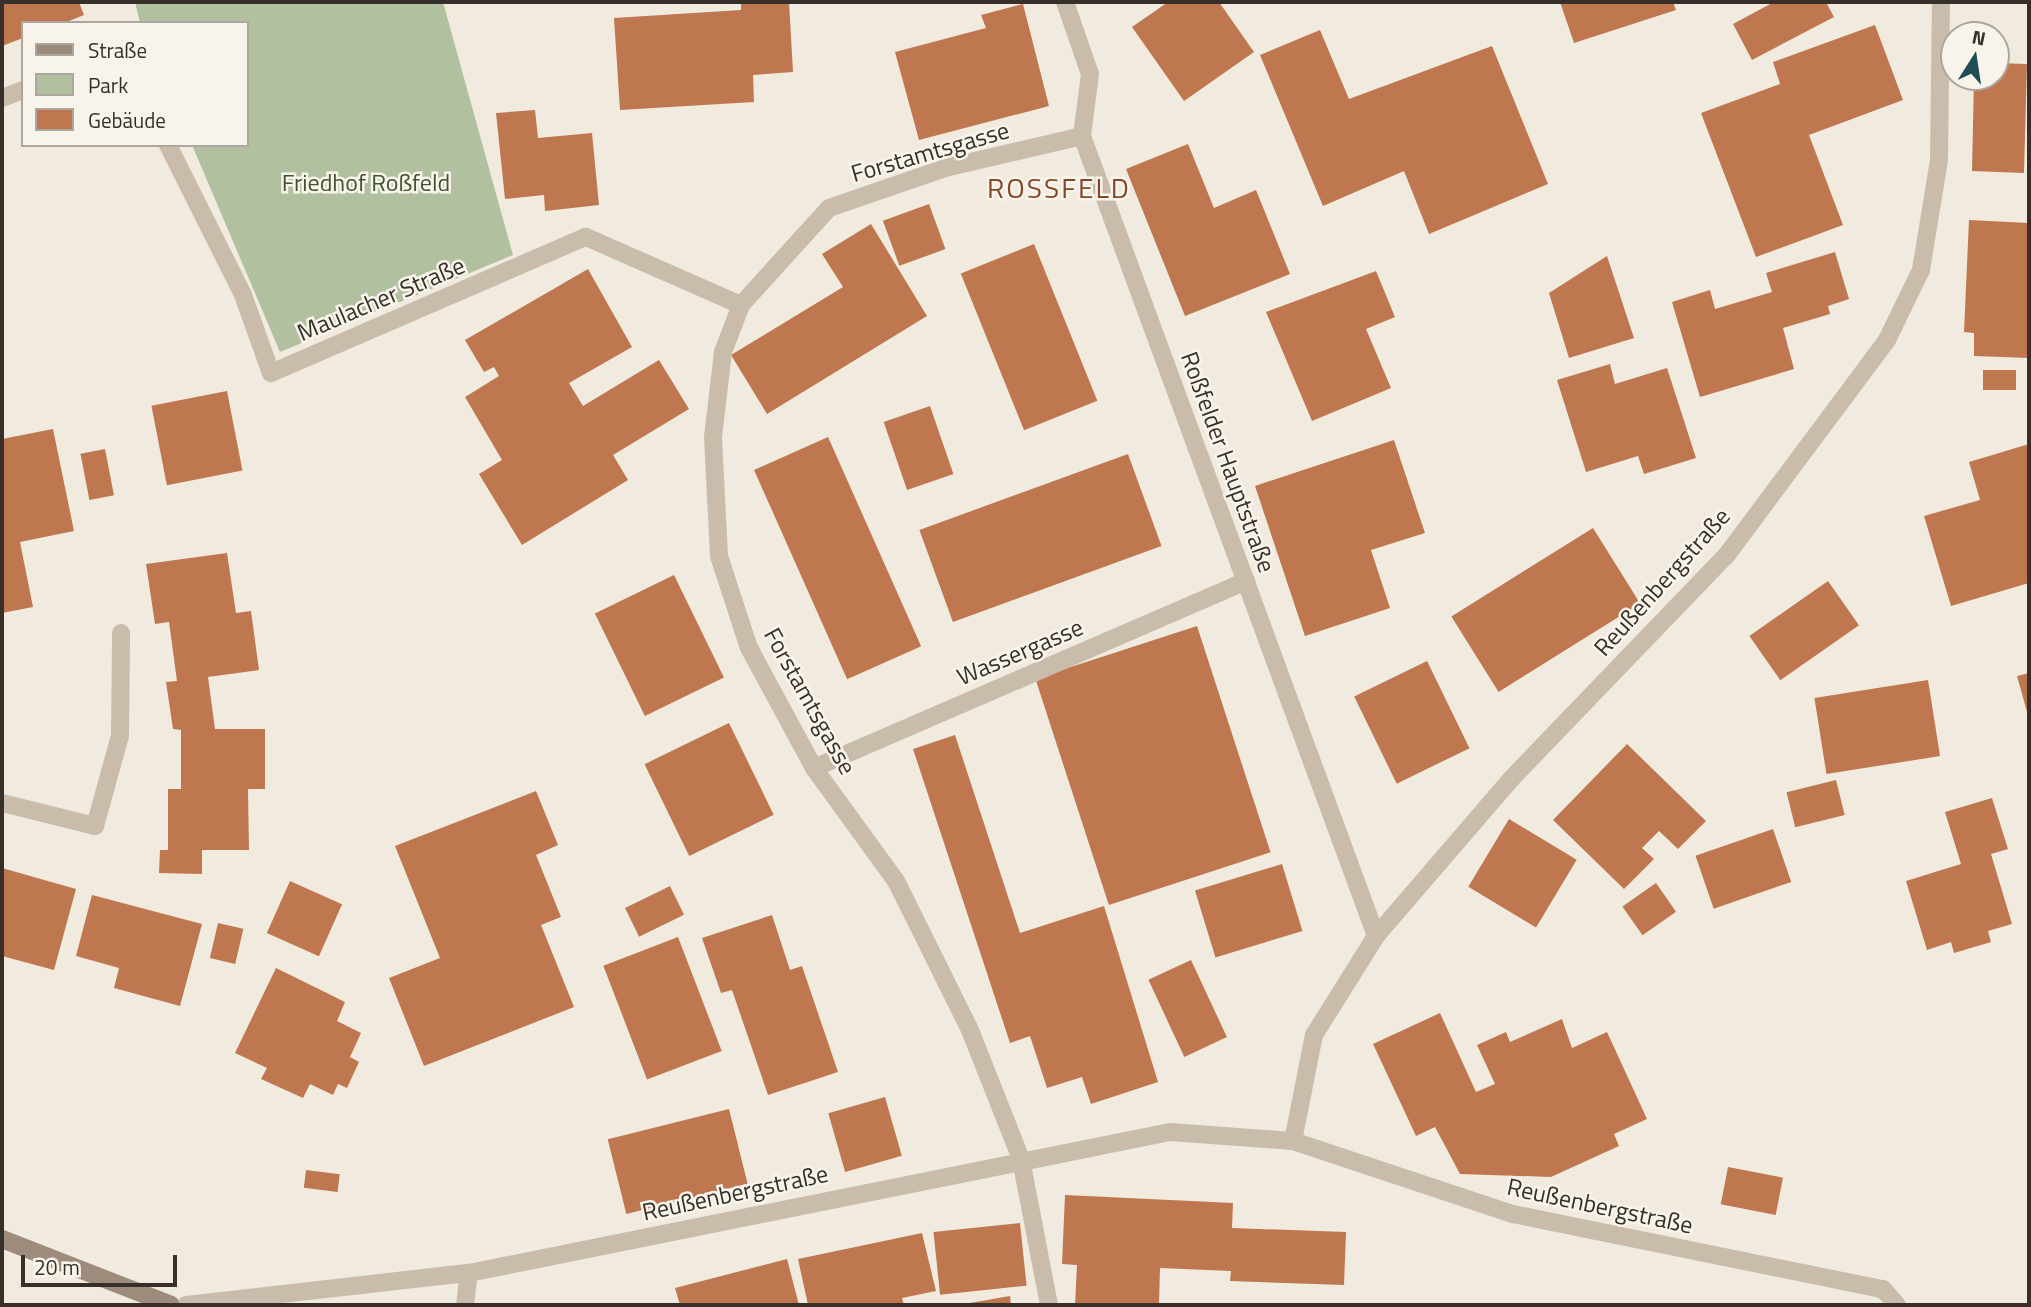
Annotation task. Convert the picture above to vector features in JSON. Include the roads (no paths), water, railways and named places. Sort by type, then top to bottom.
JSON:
[{"type":"main road","points":[[2,1239],[171,1305]]},
{"type":"street","name":"Roßfelder Hauptstraße","points":[[1065,2],[1090,74],[1082,136],[1376,936]]},
{"type":"street","name":"Reußenbergstraße","points":[[1293,1141],[1314,1035],[1376,936],[1512,778],[1726,556],[1887,340],[1921,270],[1939,160],[1941,2]]},
{"type":"street","points":[[2,98],[21,91]]},
{"type":"street","name":"Forstamtsgasse","points":[[1049,1305],[1021,1159],[970,1030],[896,881],[814,768],[749,648],[719,556],[713,437],[723,352],[741,305],[829,208],[945,168],[1082,136]]},
{"type":"street","name":"Maulacher Straße","points":[[169,147],[243,295],[271,373],[586,237],[741,305]]},
{"type":"street","name":"Wassergasse","points":[[814,768],[1246,581]]},
{"type":"street","points":[[2,803],[95,826],[120,736],[121,633]]},
{"type":"street","name":"Reußenbergstraße","points":[[186,1305],[469,1273],[1021,1159],[1170,1132],[1293,1141],[1513,1214],[1882,1289],[1897,1305]]},
{"type":"street","points":[[465,1305],[469,1273]]},
{"type":"district","name":"ROSSFELD","points":[[1059,188]]},
{"type":"park label","name":"Friedhof Roßfeld","points":[[366,183]]}]
